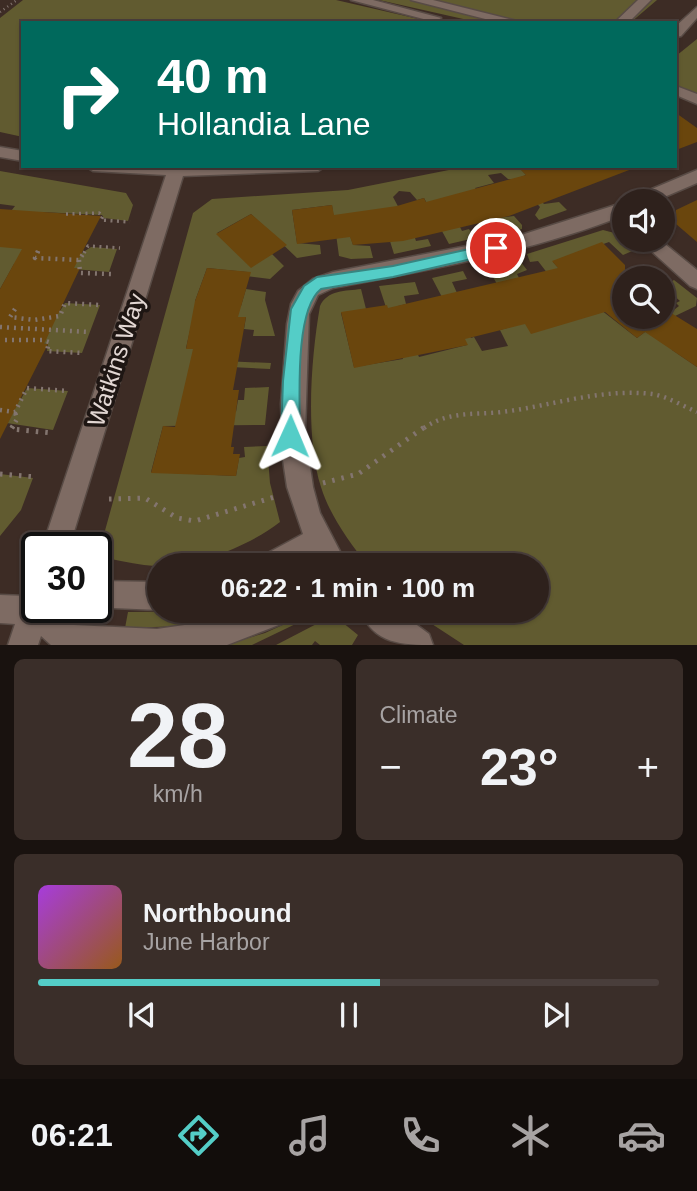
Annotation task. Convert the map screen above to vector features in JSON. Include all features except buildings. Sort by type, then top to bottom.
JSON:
[{"type":"street","points":[[357,0],[449,21]]},
{"type":"street","points":[[417,0],[510,21]]},
{"type":"street","points":[[622,21],[645,0]]},
{"type":"street","points":[[677,32],[697,11]]},
{"type":"street","points":[[677,90],[697,100]]},
{"type":"street","points":[[677,100],[697,109]]},
{"type":"street","points":[[0,152],[21,156]]},
{"type":"street","points":[[121,168],[176,172],[271,168]]},
{"type":"street","name":"Watkins Way","points":[[60,532],[176,172]]},
{"type":"street","points":[[667,189],[697,176]]},
{"type":"street","points":[[325,553],[317,541],[300,491],[290,436],[291,381],[299,309],[309,290],[325,282],[478,253],[612,215]]},
{"type":"street","points":[[662,252],[697,281]]},
{"type":"street","points":[[296,553],[317,541]]},
{"type":"street","points":[[112,596],[147,596]]},
{"type":"street","points":[[0,610],[21,608]]},
{"type":"street","points":[[23,645],[32,623]]},
{"type":"street","points":[[53,623],[68,640],[157,644],[212,636],[247,623]]},
{"type":"street","points":[[390,623],[418,645]]},
{"type":"path","points":[[0,12],[16,0]]},
{"type":"path","points":[[66,214],[99,214],[103,216],[101,220],[130,222]]},
{"type":"path","points":[[111,274],[80,273],[79,260],[88,246],[120,248]]},
{"type":"path","points":[[39,250],[35,258],[79,260]]},
{"type":"path","points":[[15,309],[10,317],[34,320],[60,316],[65,303],[100,305]]},
{"type":"path","points":[[0,327],[90,332]]},
{"type":"path","points":[[5,340],[49,341],[47,351],[82,353]]},
{"type":"path","points":[[52,433],[11,429],[17,419],[15,412],[27,388],[68,391]]},
{"type":"path","points":[[322,484],[358,474],[433,421],[456,414],[502,412],[572,397],[653,394],[697,412]]},
{"type":"path","points":[[0,410],[15,412]]},
{"type":"path","points":[[0,474],[36,477]]},
{"type":"path","points":[[109,499],[145,498],[177,518],[195,521],[278,496]]},
{"type":"shaded area","points":[[23,0],[336,0],[427,21],[21,21],[21,137],[0,132],[0,18]]},
{"type":"shaded area","points":[[379,0],[657,0],[632,21],[472,21]]},
{"type":"shaded area","points":[[697,39],[697,96],[677,87],[677,55]]},
{"type":"shaded area","points":[[459,168],[520,168],[526,175],[518,178],[544,204],[559,202],[567,210],[539,220],[535,215],[540,207],[514,179],[508,179],[501,173],[488,175],[494,183],[475,188],[497,218],[514,216],[522,225],[522,229],[509,233],[504,230],[493,233],[485,219],[460,227],[462,231],[469,229],[475,238],[449,244],[424,198],[417,200],[410,192],[399,191],[393,197],[416,241],[428,239],[431,246],[394,254],[389,238],[344,216],[353,245],[370,246],[373,258],[351,259],[339,256],[332,205],[292,210],[297,243],[320,245],[321,254],[297,258],[251,214],[217,233],[272,254],[284,266],[270,279],[246,276],[247,272],[207,268],[195,301],[241,306],[246,289],[266,292],[265,300],[275,336],[253,336],[254,330],[244,329],[246,317],[191,326],[186,348],[202,349],[223,361],[271,363],[270,369],[190,365],[236,412],[238,400],[244,400],[245,388],[269,387],[265,425],[163,426],[151,472],[236,476],[239,458],[245,457],[244,447],[267,446],[270,483],[280,522],[253,539],[222,553],[147,553],[147,565],[112,559],[112,532],[105,532],[193,213],[212,199],[348,190]]},
{"type":"shaded area","points":[[0,171],[126,193],[133,205],[128,221],[104,218],[102,215],[41,212],[33,250],[82,253],[91,247],[117,249],[109,272],[14,264],[0,289],[0,225],[15,206],[0,204]]},
{"type":"shaded area","points":[[603,230],[612,232],[612,245],[609,242],[553,262],[583,296],[612,319],[612,329],[625,329],[637,338],[649,329],[674,329],[672,350],[697,367],[697,645],[464,645],[430,623],[549,623],[549,553],[358,553],[329,508],[316,467],[311,422],[314,349],[323,301],[332,294],[361,289],[366,309],[341,313],[354,367],[403,359],[379,286],[415,282],[419,294],[404,296],[406,304],[398,306],[419,357],[467,345],[432,278],[463,271],[467,279],[452,282],[457,293],[449,296],[471,338],[474,337],[482,351],[508,346],[500,330],[514,326],[501,291],[489,270],[481,266],[517,257],[527,270],[517,274],[519,278],[548,274],[538,261],[530,262],[527,254]]},
{"type":"shaded area","points":[[675,281],[697,298],[696,306],[675,316],[675,309],[679,306],[676,303],[680,301],[675,297]]},
{"type":"shaded area","points":[[65,303],[100,305],[82,353],[47,351],[48,344],[0,340],[0,308],[60,311]]},
{"type":"shaded area","points":[[27,388],[68,391],[53,430],[0,422],[0,397],[21,399]]},
{"type":"shaded area","points":[[0,474],[33,478],[21,510],[0,536]]},
{"type":"shaded area","points":[[128,612],[147,612],[147,623],[201,623],[125,628]]},
{"type":"shaded area","points":[[287,623],[298,623],[252,645],[225,645],[265,633]]},
{"type":"shaded area","points":[[318,623],[343,623],[358,635],[352,645],[320,645],[315,641],[312,645],[276,645]]},
{"type":"route","points":[[290,436],[291,381],[299,309],[309,290],[317,283],[393,271],[496,248]]}]
